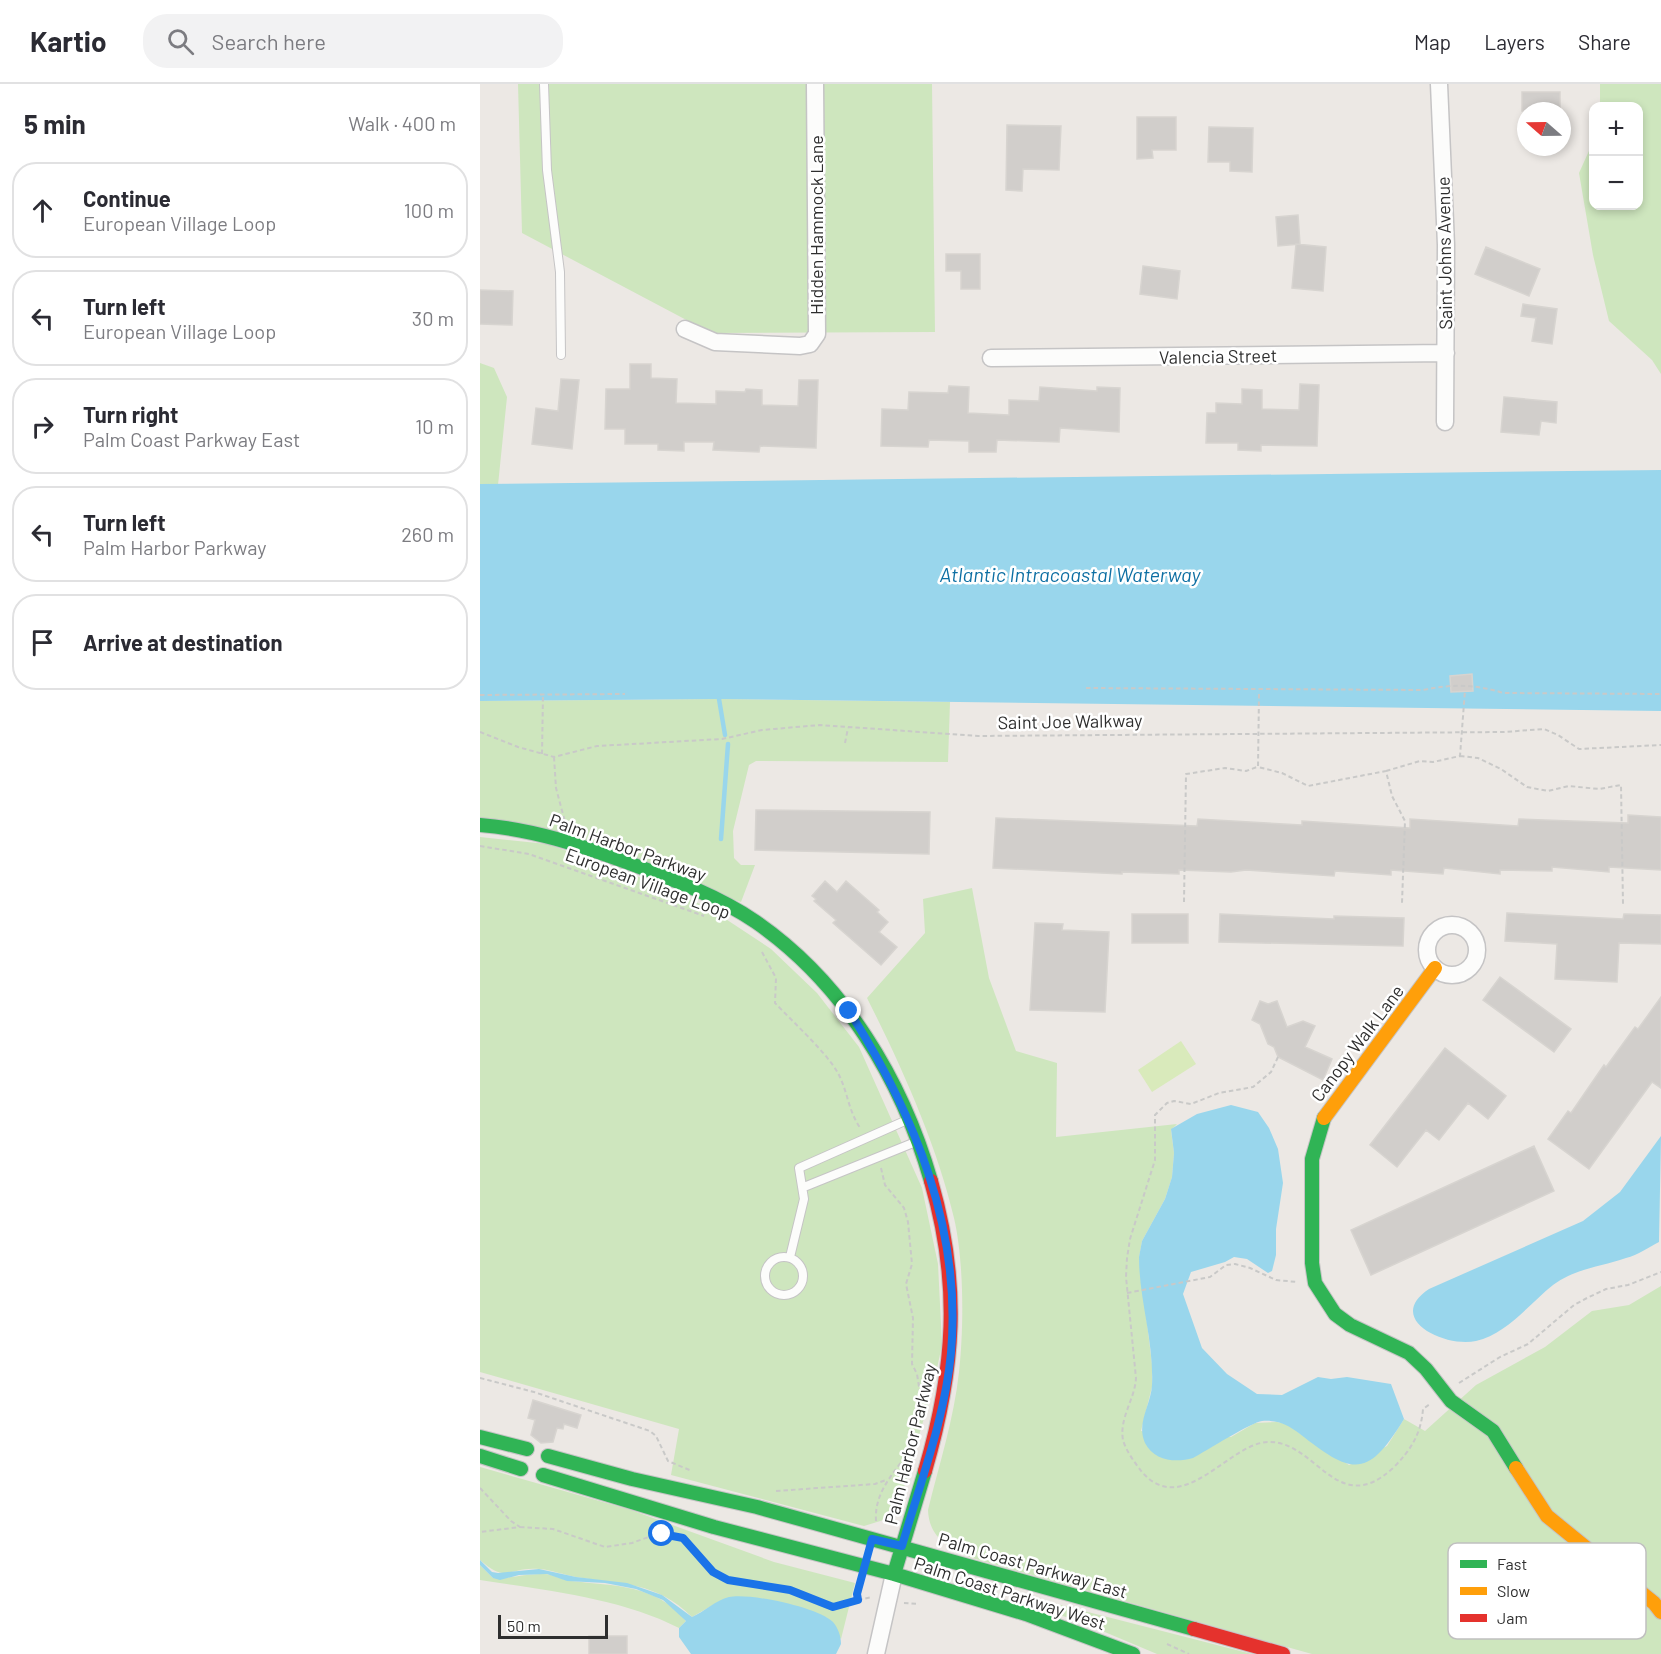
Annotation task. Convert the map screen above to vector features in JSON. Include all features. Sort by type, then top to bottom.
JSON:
[{"type":"street","name":"Hidden Hammock Lane","points":[[685,329],[715,342],[800,346],[810,344],[817,334],[815,84]]},
{"type":"street","name":"Saint Johns Avenue","points":[[1439,84],[1446,245],[1446,422]]},
{"type":"street","name":"Valencia Street","points":[[991,358],[1446,353]]},
{"type":"street","name":"Palm Harbor Parkway","points":[[480,825],[505,827],[571,842],[659,874],[709,896],[758,923],[807,964],[849,1011],[879,1058],[909,1119],[934,1186],[943,1225],[951,1295],[951,1352],[945,1394],[894,1574]]},
{"type":"street","name":"Canopy Walk Lane","points":[[1315,1283],[1312,1263],[1312,1159],[1322,1120],[1435,968]]},
{"type":"street","points":[[1315,1283],[1335,1314],[1350,1325],[1409,1353],[1426,1369],[1444,1394],[1460,1408],[1487,1425],[1500,1438],[1526,1486],[1547,1516],[1580,1543]]},
{"type":"street","points":[[480,1437],[527,1449]]},
{"type":"street","points":[[480,1456],[521,1469]]},
{"type":"street","name":"Palm Coast Parkway East","points":[[548,1456],[632,1479],[757,1507],[902,1546],[1283,1654]]},
{"type":"street","name":"Palm Coast Parkway West","points":[[543,1476],[632,1500],[714,1527],[894,1574],[1057,1624],[1133,1654]]},
{"type":"street","points":[[876,1654],[894,1574]]},
{"type":"street","points":[[1646,1596],[1661,1612]]},
{"type":"lane","points":[[544,84],[547,170],[560,272],[561,355]]},
{"type":"lane","points":[[790,1257],[804,1199],[804,1187],[799,1168],[909,1119]]},
{"type":"lane","points":[[804,1187],[918,1141]]},
{"type":"lane","points":[[781,1257],[790,1257],[800,1263],[804,1273],[803,1283],[797,1292],[788,1296],[777,1295],[769,1289],[765,1280],[766,1270],[772,1261],[781,1257]]},
{"type":"path","points":[[1086,688],[1423,690],[1444,685],[1483,687],[1503,693],[1661,694]]},
{"type":"path","points":[[1460,756],[1459,743],[1463,731],[1465,690]]},
{"type":"path","points":[[480,694],[625,694]]},
{"type":"path","points":[[542,754],[543,694]]},
{"type":"path","points":[[1258,767],[1257,733],[1260,694]]},
{"type":"path","name":"Saint Joe Walkway","points":[[554,758],[597,746],[722,739],[762,730],[820,725],[978,736],[1544,729],[1558,735],[1578,750],[1661,745]]},
{"type":"path","points":[[845,743],[848,727]]},
{"type":"path","points":[[480,732],[554,758],[556,788],[580,874]]},
{"type":"path","points":[[1184,902],[1186,774],[1225,768],[1246,771],[1258,767],[1282,773],[1308,786],[1386,771],[1420,761],[1433,762],[1460,756],[1478,758],[1501,769],[1527,787],[1548,791],[1569,786],[1599,789],[1620,785],[1623,904]]},
{"type":"path","points":[[1386,771],[1392,796],[1405,821],[1402,903]]},
{"type":"path","name":"European Village Loop","points":[[480,846],[529,854],[580,874],[712,918]]},
{"type":"path","points":[[760,950],[769,962],[776,978],[775,1002],[837,1071],[845,1090],[848,1107],[868,1139]]},
{"type":"path","points":[[1278,1057],[1271,1072],[1253,1087],[1219,1093],[1191,1104],[1174,1101],[1160,1109],[1154,1122],[1155,1160],[1130,1239],[1126,1277],[1136,1388],[1125,1418],[1123,1440],[1136,1465],[1145,1475],[1163,1485],[1193,1482],[1251,1446],[1270,1442],[1284,1444],[1347,1483],[1364,1486],[1387,1473],[1401,1459],[1419,1434],[1423,1408],[1482,1367],[1528,1344],[1574,1305],[1606,1289],[1628,1285],[1661,1272]]},
{"type":"path","points":[[880,1157],[885,1185],[904,1208],[908,1222],[912,1264],[906,1284],[912,1312],[912,1364],[917,1374],[923,1409]]},
{"type":"path","points":[[1127,1293],[1210,1277],[1226,1265],[1235,1264],[1283,1282],[1315,1283]]},
{"type":"path","points":[[480,1378],[534,1392],[650,1431],[656,1436],[668,1461],[694,1471]]},
{"type":"path","points":[[872,1539],[877,1518],[876,1507],[888,1479],[910,1452],[914,1441]]},
{"type":"path","points":[[774,1491],[875,1484],[888,1479]]},
{"type":"path","points":[[480,1488],[511,1521],[520,1527]]},
{"type":"path","points":[[480,1532],[520,1527],[553,1529],[605,1547],[632,1544],[654,1535],[669,1534],[687,1541],[713,1572],[728,1580],[790,1590],[833,1607],[868,1596]]},
{"type":"path","points":[[858,1600],[857,1594],[864,1566]]},
{"type":"green space","points":[[518,84],[932,84],[935,332],[711,333],[522,233]]},
{"type":"green space","points":[[1600,84],[1661,84],[1661,374],[1652,360],[1609,321],[1593,255],[1579,173],[1589,151],[1589,210],[1643,210],[1643,102],[1600,102]]},
{"type":"green space","points":[[480,363],[494,368],[507,397],[498,485],[480,484]]},
{"type":"green space","points":[[719,699],[950,702],[948,762],[756,761],[749,765],[733,831],[734,858],[741,865],[755,865],[741,902],[480,818],[480,701]]},
{"type":"green space","points":[[480,837],[547,844],[630,873],[709,908],[771,949],[817,993],[859,1047],[922,1188],[938,1264],[942,1345],[933,1387],[898,1508],[890,1518],[864,1526],[671,1475],[679,1429],[480,1372]]},
{"type":"green space","points":[[972,888],[989,978],[1016,1051],[1057,1063],[1056,1137],[1177,1124],[1171,1130],[1174,1153],[1172,1177],[1165,1199],[1142,1241],[1139,1258],[1152,1364],[1152,1387],[1141,1431],[1231,1437],[1255,1423],[1277,1422],[1291,1425],[1299,1433],[1349,1465],[1387,1446],[1404,1419],[1425,1431],[1476,1385],[1545,1347],[1592,1311],[1629,1305],[1661,1286],[1661,1654],[1312,1654],[972,1558],[948,1546],[936,1535],[929,1520],[928,1510],[957,1390],[962,1315],[960,1254],[947,1190],[928,1134],[893,1050],[867,998],[925,933],[923,899]]},
{"type":"green space","points":[[1181,1041],[1196,1064],[1152,1092],[1138,1070]]},
{"type":"green space","points":[[480,1467],[631,1510],[774,1562],[855,1583],[841,1639],[827,1618],[790,1605],[720,1601],[692,1617],[679,1605],[638,1586],[540,1569],[497,1572],[480,1560]]},
{"type":"green space","points":[[480,1565],[493,1578],[547,1574],[571,1581],[618,1586],[648,1593],[674,1609],[686,1621],[679,1628],[632,1609],[607,1602],[480,1580]]},
{"type":"green space","points":[[1045,1601],[1252,1654],[1157,1654],[1081,1622],[1042,1609]]},
{"type":"water","name":"Atlantic Intracoastal Waterway","points":[[1661,470],[1661,711],[719,699],[480,701],[480,484]]},
{"type":"water","points":[[1231,1105],[1258,1112],[1269,1128],[1278,1149],[1283,1183],[1276,1229],[1276,1255],[1272,1271],[1268,1273],[1247,1259],[1234,1257],[1191,1272],[1183,1294],[1202,1348],[1227,1374],[1257,1394],[1282,1395],[1318,1377],[1331,1379],[1347,1377],[1391,1384],[1404,1419],[1380,1452],[1369,1461],[1358,1464],[1334,1458],[1296,1431],[1278,1422],[1268,1421],[1249,1426],[1186,1460],[1160,1457],[1154,1454],[1145,1443],[1142,1428],[1151,1392],[1152,1369],[1141,1289],[1139,1257],[1142,1241],[1165,1199],[1172,1177],[1174,1153],[1171,1129],[1197,1114]]},
{"type":"water","points":[[1661,1136],[1659,1242],[1630,1257],[1580,1271],[1562,1279],[1508,1325],[1476,1341],[1463,1342],[1436,1336],[1424,1329],[1416,1320],[1413,1311],[1417,1300],[1429,1289],[1583,1221],[1620,1192]]},
{"type":"water","points":[[480,1560],[492,1572],[498,1573],[539,1569],[576,1577],[627,1583],[662,1595],[692,1617],[729,1597],[752,1597],[783,1602],[825,1616],[833,1622],[839,1632],[841,1644],[836,1654],[691,1654],[679,1637],[679,1628],[686,1621],[663,1600],[636,1589],[605,1583],[567,1581],[547,1574],[519,1575],[500,1580],[493,1578],[480,1565]]},
{"type":"building","points":[[1522,92],[1560,92],[1560,102],[1522,102]]},
{"type":"building","points":[[1137,117],[1176,117],[1176,150],[1152,150],[1153,158],[1137,159]]},
{"type":"building","points":[[1007,125],[1061,126],[1059,170],[1023,169],[1022,191],[1006,190]]},
{"type":"building","points":[[1209,127],[1253,128],[1252,172],[1230,171],[1230,162],[1208,162]]},
{"type":"building","points":[[1298,215],[1300,244],[1278,246],[1276,217]]},
{"type":"building","points":[[1296,244],[1326,247],[1323,291],[1292,288]]},
{"type":"building","points":[[1486,247],[1540,269],[1529,296],[1475,274]]},
{"type":"building","points":[[946,254],[980,254],[980,289],[961,289],[961,271],[946,271]]},
{"type":"building","points":[[1143,266],[1180,271],[1177,299],[1140,294]]},
{"type":"building","points":[[480,290],[513,291],[512,325],[480,324]]},
{"type":"building","points":[[1523,304],[1557,309],[1552,344],[1532,341],[1536,318],[1521,316]]},
{"type":"building","points":[[630,364],[651,364],[651,378],[677,379],[676,403],[716,404],[716,391],[745,392],[746,389],[762,390],[762,405],[798,406],[799,380],[818,380],[816,448],[760,446],[759,452],[713,450],[714,442],[684,442],[684,451],[658,450],[658,444],[625,444],[625,429],[605,429],[606,389],[630,389]]},
{"type":"building","points":[[561,379],[579,380],[572,449],[532,444],[536,408],[558,411]]},
{"type":"building","points":[[1300,384],[1319,385],[1317,446],[1261,445],[1261,451],[1238,450],[1238,443],[1206,443],[1207,413],[1216,413],[1216,403],[1242,404],[1242,389],[1262,390],[1262,409],[1299,410]]},
{"type":"building","points":[[949,386],[969,387],[968,413],[1009,415],[1009,400],[1039,401],[1040,387],[1097,391],[1097,387],[1120,388],[1119,432],[1060,428],[1059,442],[997,440],[996,452],[969,452],[969,441],[929,440],[928,447],[881,446],[882,409],[908,410],[909,392],[948,393]]},
{"type":"building","points":[[1504,397],[1557,402],[1556,423],[1541,421],[1539,435],[1501,432]]},
{"type":"building","points":[[1472,674],[1473,691],[1451,692],[1450,676]]},
{"type":"building","points":[[756,810],[930,812],[929,854],[755,850]]},
{"type":"building","points":[[1628,815],[1661,817],[1661,870],[1609,867],[1609,872],[1552,867],[1552,871],[1500,870],[1500,874],[1444,868],[1443,874],[1391,870],[1391,875],[1335,871],[1334,876],[1246,870],[1231,872],[1179,870],[1179,874],[1122,872],[1122,874],[993,868],[996,818],[1197,826],[1198,819],[1302,825],[1302,821],[1410,828],[1410,819],[1518,826],[1519,819],[1628,823]]},
{"type":"building","points":[[825,881],[837,892],[846,881],[879,910],[877,912],[888,922],[879,932],[897,947],[881,965],[833,923],[836,920],[814,901],[816,899],[812,896]]},
{"type":"building","points":[[1507,913],[1623,919],[1624,914],[1661,915],[1661,944],[1619,943],[1617,982],[1555,979],[1557,944],[1505,941]]},
{"type":"building","points":[[1132,914],[1188,914],[1188,943],[1132,943]]},
{"type":"building","points":[[1220,914],[1334,919],[1334,916],[1404,918],[1403,946],[1219,942]]},
{"type":"building","points":[[1035,923],[1063,924],[1062,930],[1109,932],[1105,1012],[1030,1010]]},
{"type":"building","points":[[1500,977],[1571,1029],[1554,1052],[1483,1000]]},
{"type":"building","points":[[1661,997],[1661,1088],[1652,1082],[1589,1169],[1548,1139],[1568,1111],[1571,1113],[1604,1065],[1606,1067],[1635,1027],[1638,1029]]},
{"type":"building","points":[[1260,1001],[1268,1004],[1277,1001],[1287,1027],[1303,1021],[1315,1026],[1305,1047],[1332,1059],[1323,1080],[1278,1057],[1274,1047],[1268,1044],[1260,1024],[1252,1020]]},
{"type":"building","points":[[1445,1048],[1506,1096],[1488,1119],[1468,1103],[1439,1140],[1426,1130],[1397,1167],[1370,1145]]},
{"type":"building","points":[[1534,1146],[1554,1191],[1371,1275],[1351,1230]]},
{"type":"building","points":[[533,1400],[581,1415],[577,1428],[564,1424],[563,1429],[557,1428],[553,1442],[541,1443],[531,1435],[535,1420],[528,1418]]},
{"type":"building","points":[[589,1636],[627,1636],[627,1654],[589,1654]]},
{"type":"waterway","points":[[719,699],[725,735]]},
{"type":"waterway","points":[[721,839],[728,744]]},
{"type":"traffic: fast","points":[[480,825],[518,830],[556,839],[662,875],[710,896],[741,913],[788,946],[816,974],[866,1036],[904,1107],[931,1181]]},
{"type":"traffic: fast","points":[[1324,1118],[1312,1159],[1312,1263],[1315,1283],[1335,1314],[1350,1325],[1409,1353],[1426,1369],[1451,1401],[1493,1431],[1516,1468]]},
{"type":"traffic: fast","points":[[480,1437],[527,1449]]},
{"type":"traffic: fast","points":[[480,1456],[521,1469]]},
{"type":"traffic: fast","points":[[548,1456],[632,1479],[757,1507],[1194,1629]]},
{"type":"traffic: fast","points":[[894,1574],[925,1471]]},
{"type":"traffic: fast","points":[[543,1475],[714,1527],[894,1574],[1026,1614],[1133,1654]]},
{"type":"traffic: slow","points":[[1324,1118],[1435,968]]},
{"type":"traffic: slow","points":[[1516,1468],[1547,1516],[1580,1543]]},
{"type":"traffic: slow","points":[[1646,1596],[1661,1612]]},
{"type":"traffic: jam","points":[[925,1471],[943,1397],[950,1326],[947,1256],[941,1219],[931,1181]]},
{"type":"traffic: jam","points":[[1194,1629],[1283,1654]]},
{"type":"route","points":[[662,1534],[669,1534],[687,1541],[719,1577],[738,1583],[790,1590],[833,1607],[847,1605],[858,1600],[857,1594],[872,1539],[902,1546],[945,1394],[951,1352],[952,1323],[948,1259],[934,1186],[918,1141],[879,1058],[849,1011]]}]
